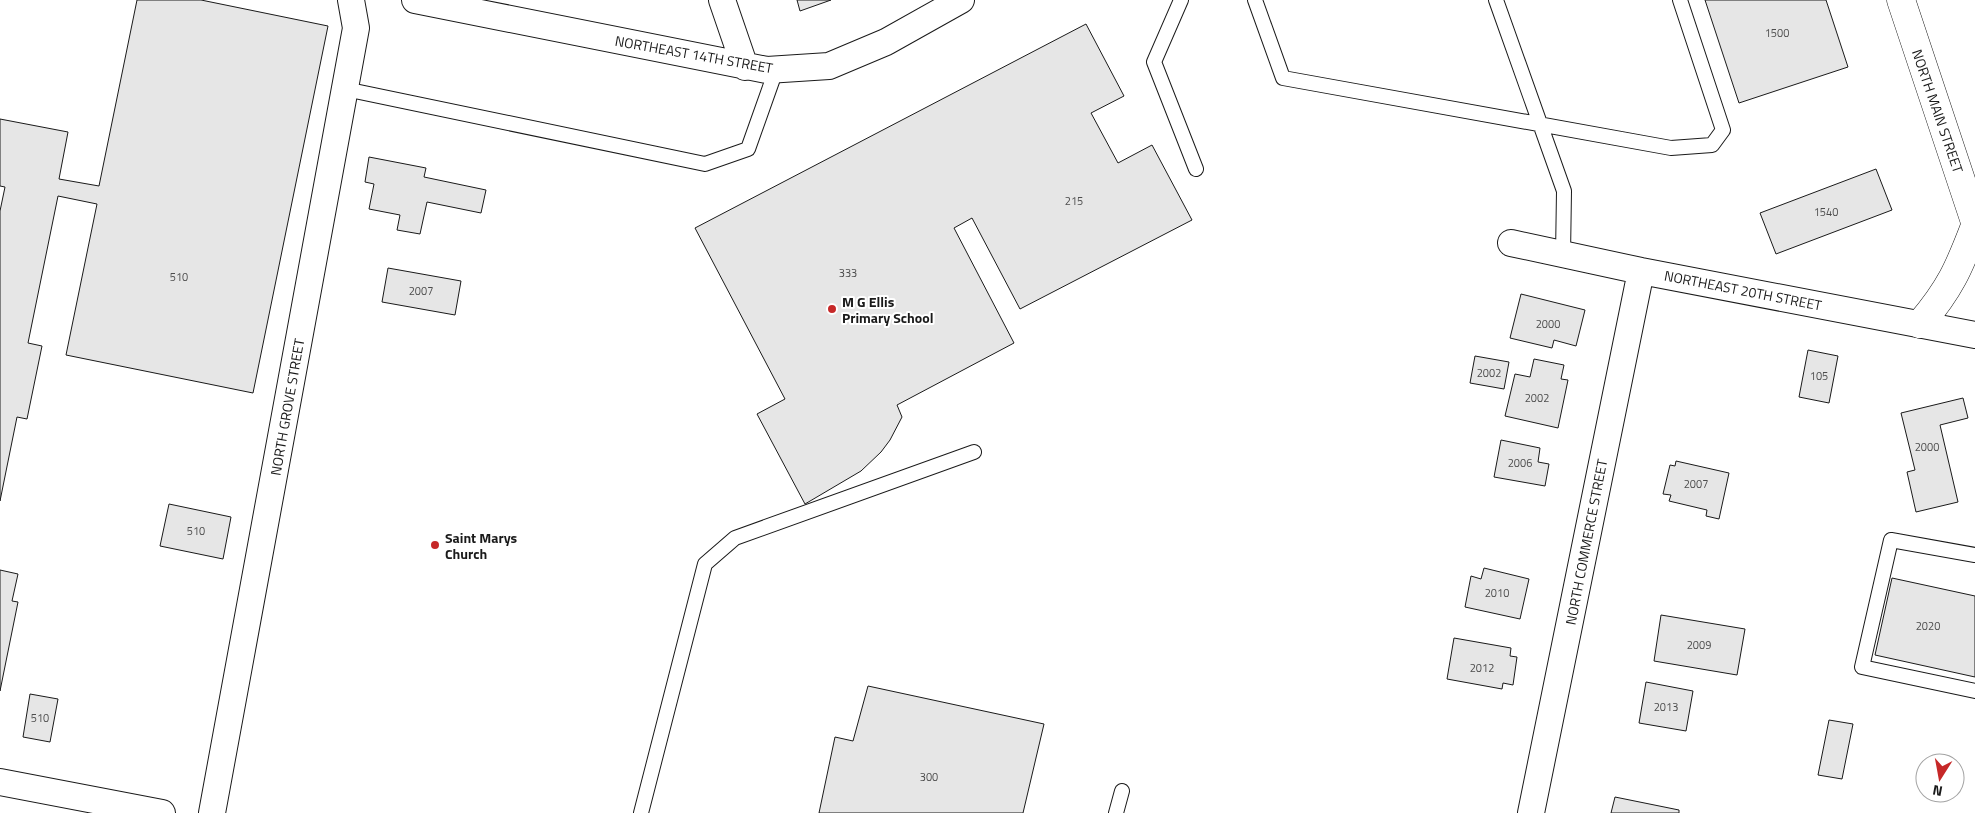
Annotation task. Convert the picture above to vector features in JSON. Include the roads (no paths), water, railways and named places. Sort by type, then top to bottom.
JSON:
[{"type":"main road","name":"NORTH MAIN STREET","points":[[1901,0],[1975,224]]},
{"type":"main road","points":[[1920,324],[1941,299],[1958,272],[1975,224]]},
{"type":"street","name":"NORTH GROVE STREET","points":[[212,813],[356,28],[351,0]]},
{"type":"street","name":"NORTHEAST 14TH STREET","points":[[415,0],[745,66],[776,70],[829,66],[886,42],[960,0]]},
{"type":"street","points":[[722,0],[745,66]]},
{"type":"street","name":"NORTHEAST 20TH STREET","points":[[1511,243],[1641,271],[1975,335]]},
{"type":"street","name":"NORTH COMMERCE STREET","points":[[1531,813],[1641,271]]},
{"type":"street","points":[[0,782],[162,813]]},
{"type":"lane","points":[[1180,0],[1154,62],[1196,169]]},
{"type":"lane","points":[[1255,0],[1284,78],[1670,148],[1712,145],[1723,130],[1680,0]]},
{"type":"lane","points":[[1496,0],[1564,191],[1563,255]]},
{"type":"lane","points":[[345,89],[705,164],[748,149],[776,70]]},
{"type":"lane","points":[[641,813],[705,564],[734,538],[974,452]]},
{"type":"lane","points":[[1975,555],[1891,540],[1862,667],[1975,691]]},
{"type":"lane","points":[[1116,813],[1122,792]]},
{"type":"place","name":"M G Ellis Primary School","points":[[832,309]]},
{"type":"place","name":"Saint Marys Church","points":[[435,545]]}]
